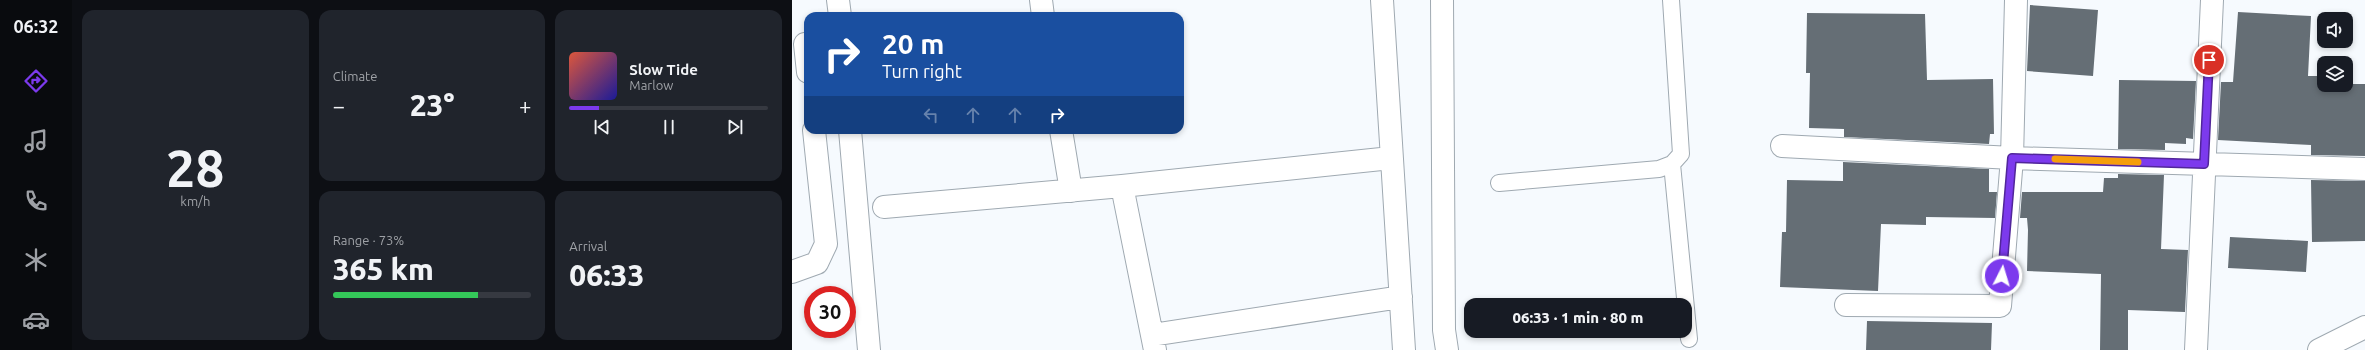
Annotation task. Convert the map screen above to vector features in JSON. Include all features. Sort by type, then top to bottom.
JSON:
[{"type":"street","points":[[838,0],[840,12]]},
{"type":"street","points":[[1040,0],[1042,12]]},
{"type":"street","points":[[1382,0],[1404,350]]},
{"type":"street","points":[[1442,0],[1444,330],[1447,350]]},
{"type":"street","points":[[1846,304],[2000,306],[2012,158],[2016,0]]},
{"type":"street","points":[[2196,350],[2212,0]]},
{"type":"street","points":[[792,272],[817,263],[826,244],[814,134]]},
{"type":"street","points":[[850,134],[870,350]]},
{"type":"street","points":[[1062,134],[1070,191]]},
{"type":"street","points":[[1782,146],[2012,158],[2365,169]]},
{"type":"street","points":[[884,207],[1122,186],[1391,158]]},
{"type":"street","points":[[1122,186],[1154,342],[1401,297]]},
{"type":"street","points":[[2319,350],[2365,327]]},
{"type":"lane","points":[[1499,183],[1659,169],[1672,164],[1681,154],[1671,0]]},
{"type":"lane","points":[[1672,164],[1690,339]]},
{"type":"building","points":[[2030,5],[2098,10],[2093,76],[2027,71]]},
{"type":"building","points":[[2238,12],[2311,16],[2308,76],[2317,76],[2317,92],[2353,92],[2353,84],[2365,84],[2365,156],[2311,155],[2311,145],[2218,140],[2221,82],[2233,82]]},
{"type":"building","points":[[1807,13],[1925,14],[1927,80],[1993,79],[1994,134],[1990,134],[1989,144],[1844,137],[1844,129],[1809,128],[1810,73],[1806,73]]},
{"type":"building","points":[[2119,80],[2196,81],[2193,139],[2186,138],[2186,144],[2165,143],[2165,150],[2118,149]]},
{"type":"building","points":[[1843,162],[1989,169],[1989,192],[1997,192],[1995,218],[1926,217],[1926,225],[1881,224],[1878,291],[1780,287],[1782,232],[1786,232],[1787,180],[1843,181]]},
{"type":"building","points":[[2118,174],[2164,175],[2161,249],[2188,250],[2185,312],[2128,310],[2128,350],[2100,350],[2101,274],[2027,271],[2027,218],[2020,218],[2022,192],[2103,192],[2104,178],[2118,178]]},
{"type":"building","points":[[2311,180],[2365,181],[2365,241],[2312,242]]},
{"type":"building","points":[[2230,237],[2308,241],[2306,272],[2228,268]]},
{"type":"building","points":[[1867,321],[1992,323],[1991,350],[1866,350]]},
{"type":"slow traffic","points":[[2055,159],[2138,162]]},
{"type":"route","points":[[2002,276],[2012,158],[2204,164],[2209,60]]}]
